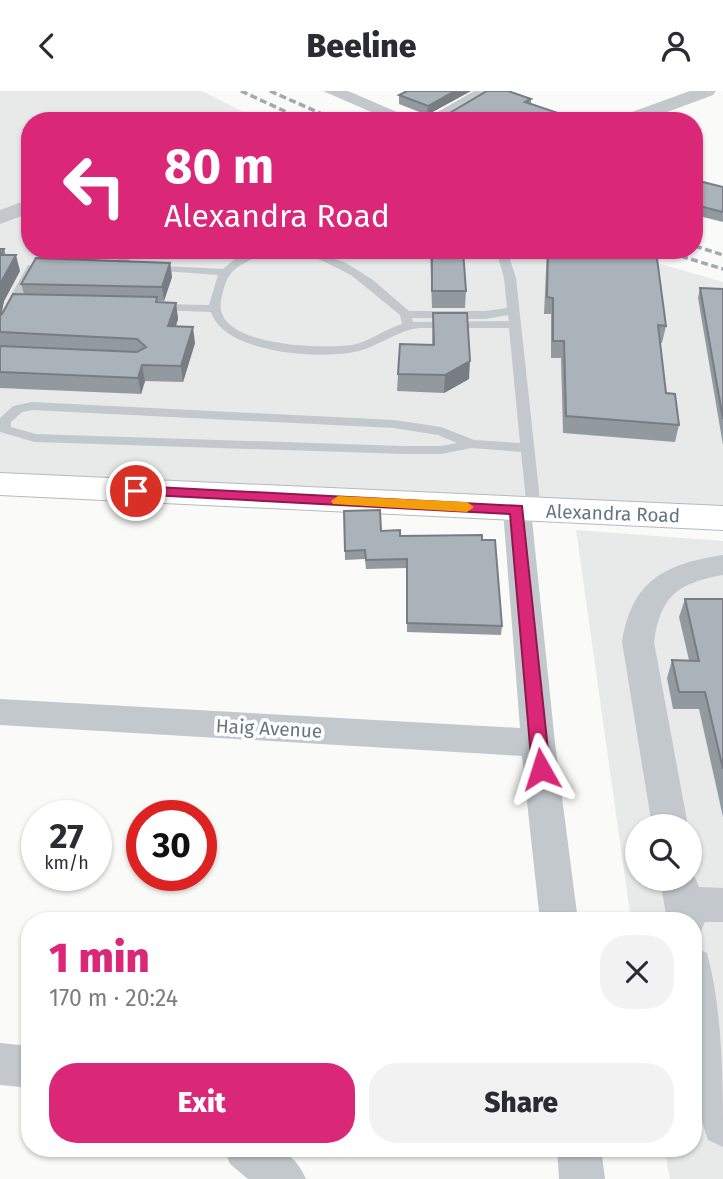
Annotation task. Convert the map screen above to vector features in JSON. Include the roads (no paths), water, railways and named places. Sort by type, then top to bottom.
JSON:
[{"type":"street","points":[[331,91],[386,112]]},
{"type":"street","points":[[448,112],[487,91]]},
{"type":"street","points":[[650,112],[707,91]]},
{"type":"street","points":[[0,218],[21,209]]},
{"type":"street","name":"Alexandra Road","points":[[0,484],[723,518]]},
{"type":"street","points":[[525,510],[538,743],[558,912]]},
{"type":"street","points":[[668,814],[638,642],[639,620],[656,591],[669,581],[685,573],[723,565]]},
{"type":"street","name":"Haig Avenue","points":[[0,712],[538,743]]},
{"type":"street","points":[[682,901],[723,905]]},
{"type":"street","points":[[702,1024],[711,1081],[723,1125]]},
{"type":"street","points":[[0,1064],[21,1066]]},
{"type":"street","points":[[257,1157],[283,1179]]},
{"type":"street","points":[[580,1157],[582,1179]]},
{"type":"lane","points":[[121,259],[116,265],[225,272]]},
{"type":"lane","points":[[242,259],[225,272],[216,288],[213,309],[223,326],[246,340],[275,346],[328,350],[355,348],[407,320],[513,311]]},
{"type":"lane","points":[[323,259],[342,265],[370,281],[407,320],[515,325]]},
{"type":"lane","points":[[504,259],[510,278],[527,448],[525,510]]},
{"type":"lane","points":[[0,326],[31,268],[37,262],[51,261]]},
{"type":"lane","points":[[11,303],[24,304]]},
{"type":"lane","points":[[146,307],[213,309]]},
{"type":"lane","points":[[472,443],[441,450],[404,450],[35,438],[10,433],[4,429],[4,421],[18,409],[32,406],[394,424],[441,431],[472,443],[527,448]]},
{"type":"railway","points":[[241,91],[286,112]]},
{"type":"railway","points":[[270,91],[318,112]]},
{"type":"railway","points":[[703,249],[723,255]]},
{"type":"railway","points":[[690,259],[723,269]]}]
